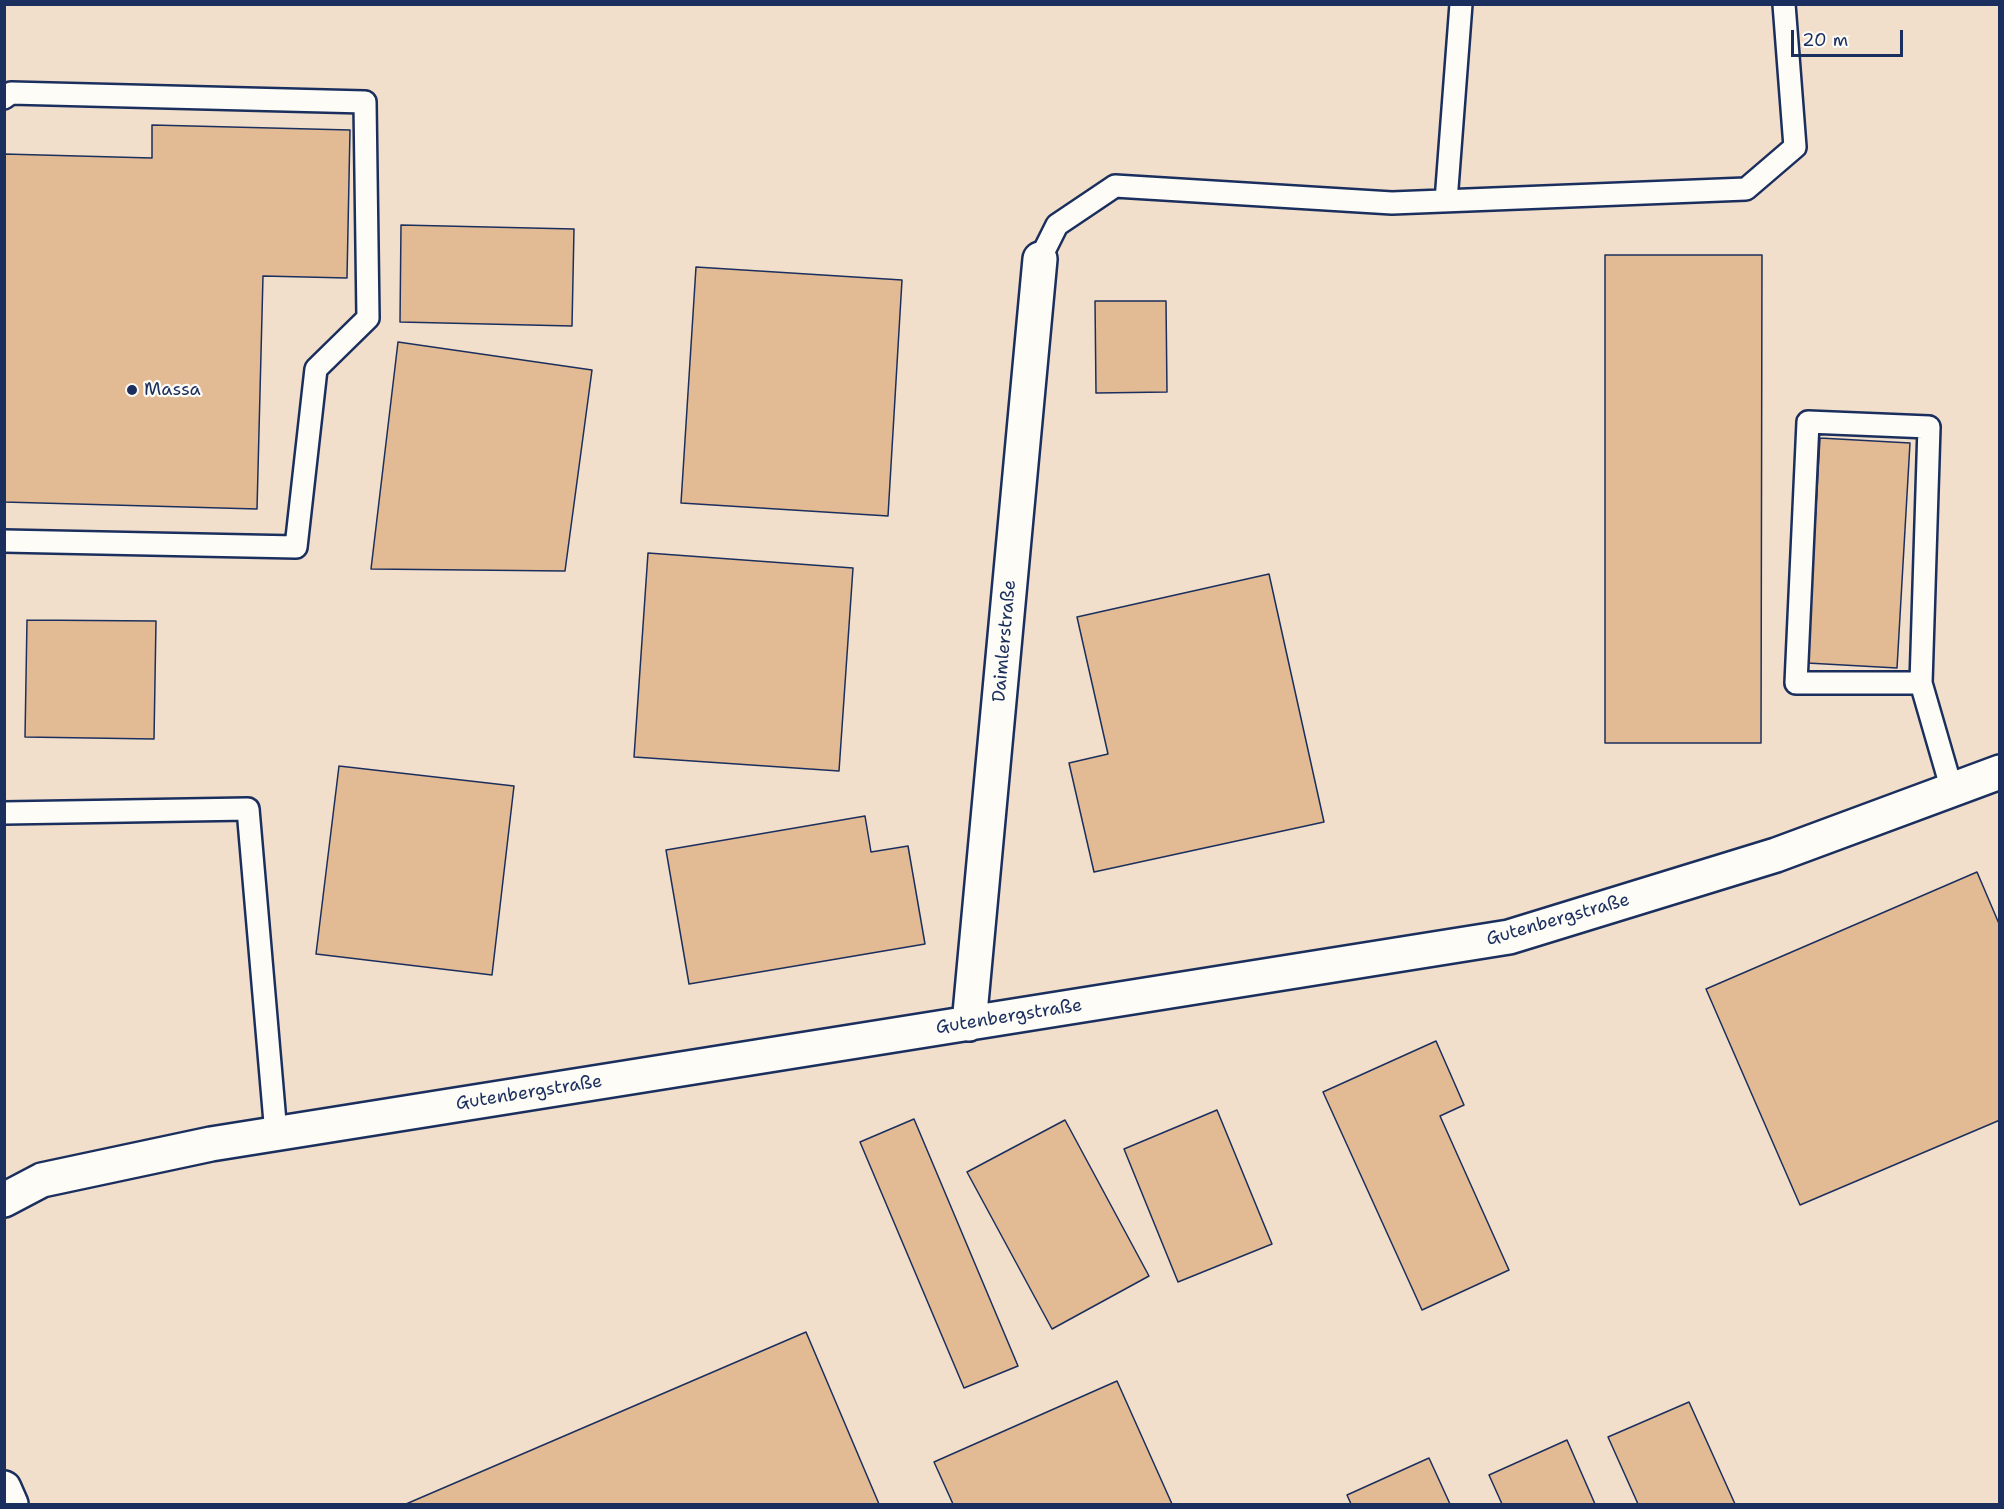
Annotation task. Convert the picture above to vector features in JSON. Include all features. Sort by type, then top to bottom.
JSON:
[{"type":"street","name":"Daimlerstraße","points":[[969,1024],[1040,259]]},
{"type":"street","name":"Gutenbergstraße","points":[[4,1200],[42,1180],[211,1144],[1509,938],[1776,855],[2000,772]]},
{"type":"street","points":[[4,1488],[11,1504]]},
{"type":"lane","points":[[1446,201],[1461,4]]},
{"type":"lane","points":[[1040,259],[1057,225],[1115,186],[1392,203],[1746,189],[1795,147],[1784,4]]},
{"type":"lane","points":[[4,98],[11,93],[365,102],[368,318],[316,369],[296,547],[4,541]]},
{"type":"lane","points":[[1921,683],[1797,683],[1808,422],[1929,427],[1921,683],[1952,790]]},
{"type":"lane","points":[[4,813],[248,809],[276,1134]]},
{"type":"shaded area","points":[[5,5],[1999,5],[1999,1504],[5,1504]]},
{"type":"building","name":"Massa","points":[[152,125],[350,130],[347,278],[263,276],[257,509],[4,502],[4,154],[152,158]]},
{"type":"building","points":[[401,225],[574,229],[572,326],[400,322]]},
{"type":"building","points":[[1605,255],[1762,255],[1761,743],[1605,743]]},
{"type":"building","points":[[696,267],[902,280],[888,516],[681,503]]},
{"type":"building","points":[[1095,301],[1166,301],[1167,392],[1096,393]]},
{"type":"building","points":[[398,342],[592,370],[565,571],[371,569]]},
{"type":"building","points":[[1820,438],[1910,443],[1897,668],[1807,663]]},
{"type":"building","points":[[648,553],[853,568],[839,771],[634,757]]},
{"type":"building","points":[[1269,574],[1324,822],[1094,872],[1069,763],[1108,754],[1077,617]]},
{"type":"building","points":[[27,620],[156,621],[154,739],[25,737]]},
{"type":"building","points":[[339,766],[514,786],[492,975],[316,954]]},
{"type":"building","points":[[865,816],[871,852],[908,846],[925,944],[689,984],[666,850]]},
{"type":"building","points":[[1977,872],[2000,926],[2000,1120],[1800,1205],[1706,989]]},
{"type":"building","points":[[1436,1041],[1464,1105],[1440,1116],[1509,1270],[1422,1310],[1323,1092]]},
{"type":"building","points":[[1217,1110],[1272,1244],[1178,1282],[1124,1149]]},
{"type":"building","points":[[914,1119],[1018,1366],[964,1388],[860,1142]]},
{"type":"building","points":[[1065,1120],[1149,1276],[1052,1329],[967,1172]]},
{"type":"building","points":[[806,1332],[879,1504],[406,1504]]},
{"type":"building","points":[[1117,1381],[1172,1504],[953,1504],[934,1462]]},
{"type":"building","points":[[1689,1402],[1735,1504],[1638,1504],[1608,1437]]},
{"type":"building","points":[[1567,1440],[1595,1504],[1502,1504],[1489,1475]]},
{"type":"building","points":[[1429,1458],[1450,1504],[1351,1504],[1347,1495]]},
{"type":"place","name":"Massa","points":[[132,390]]}]
